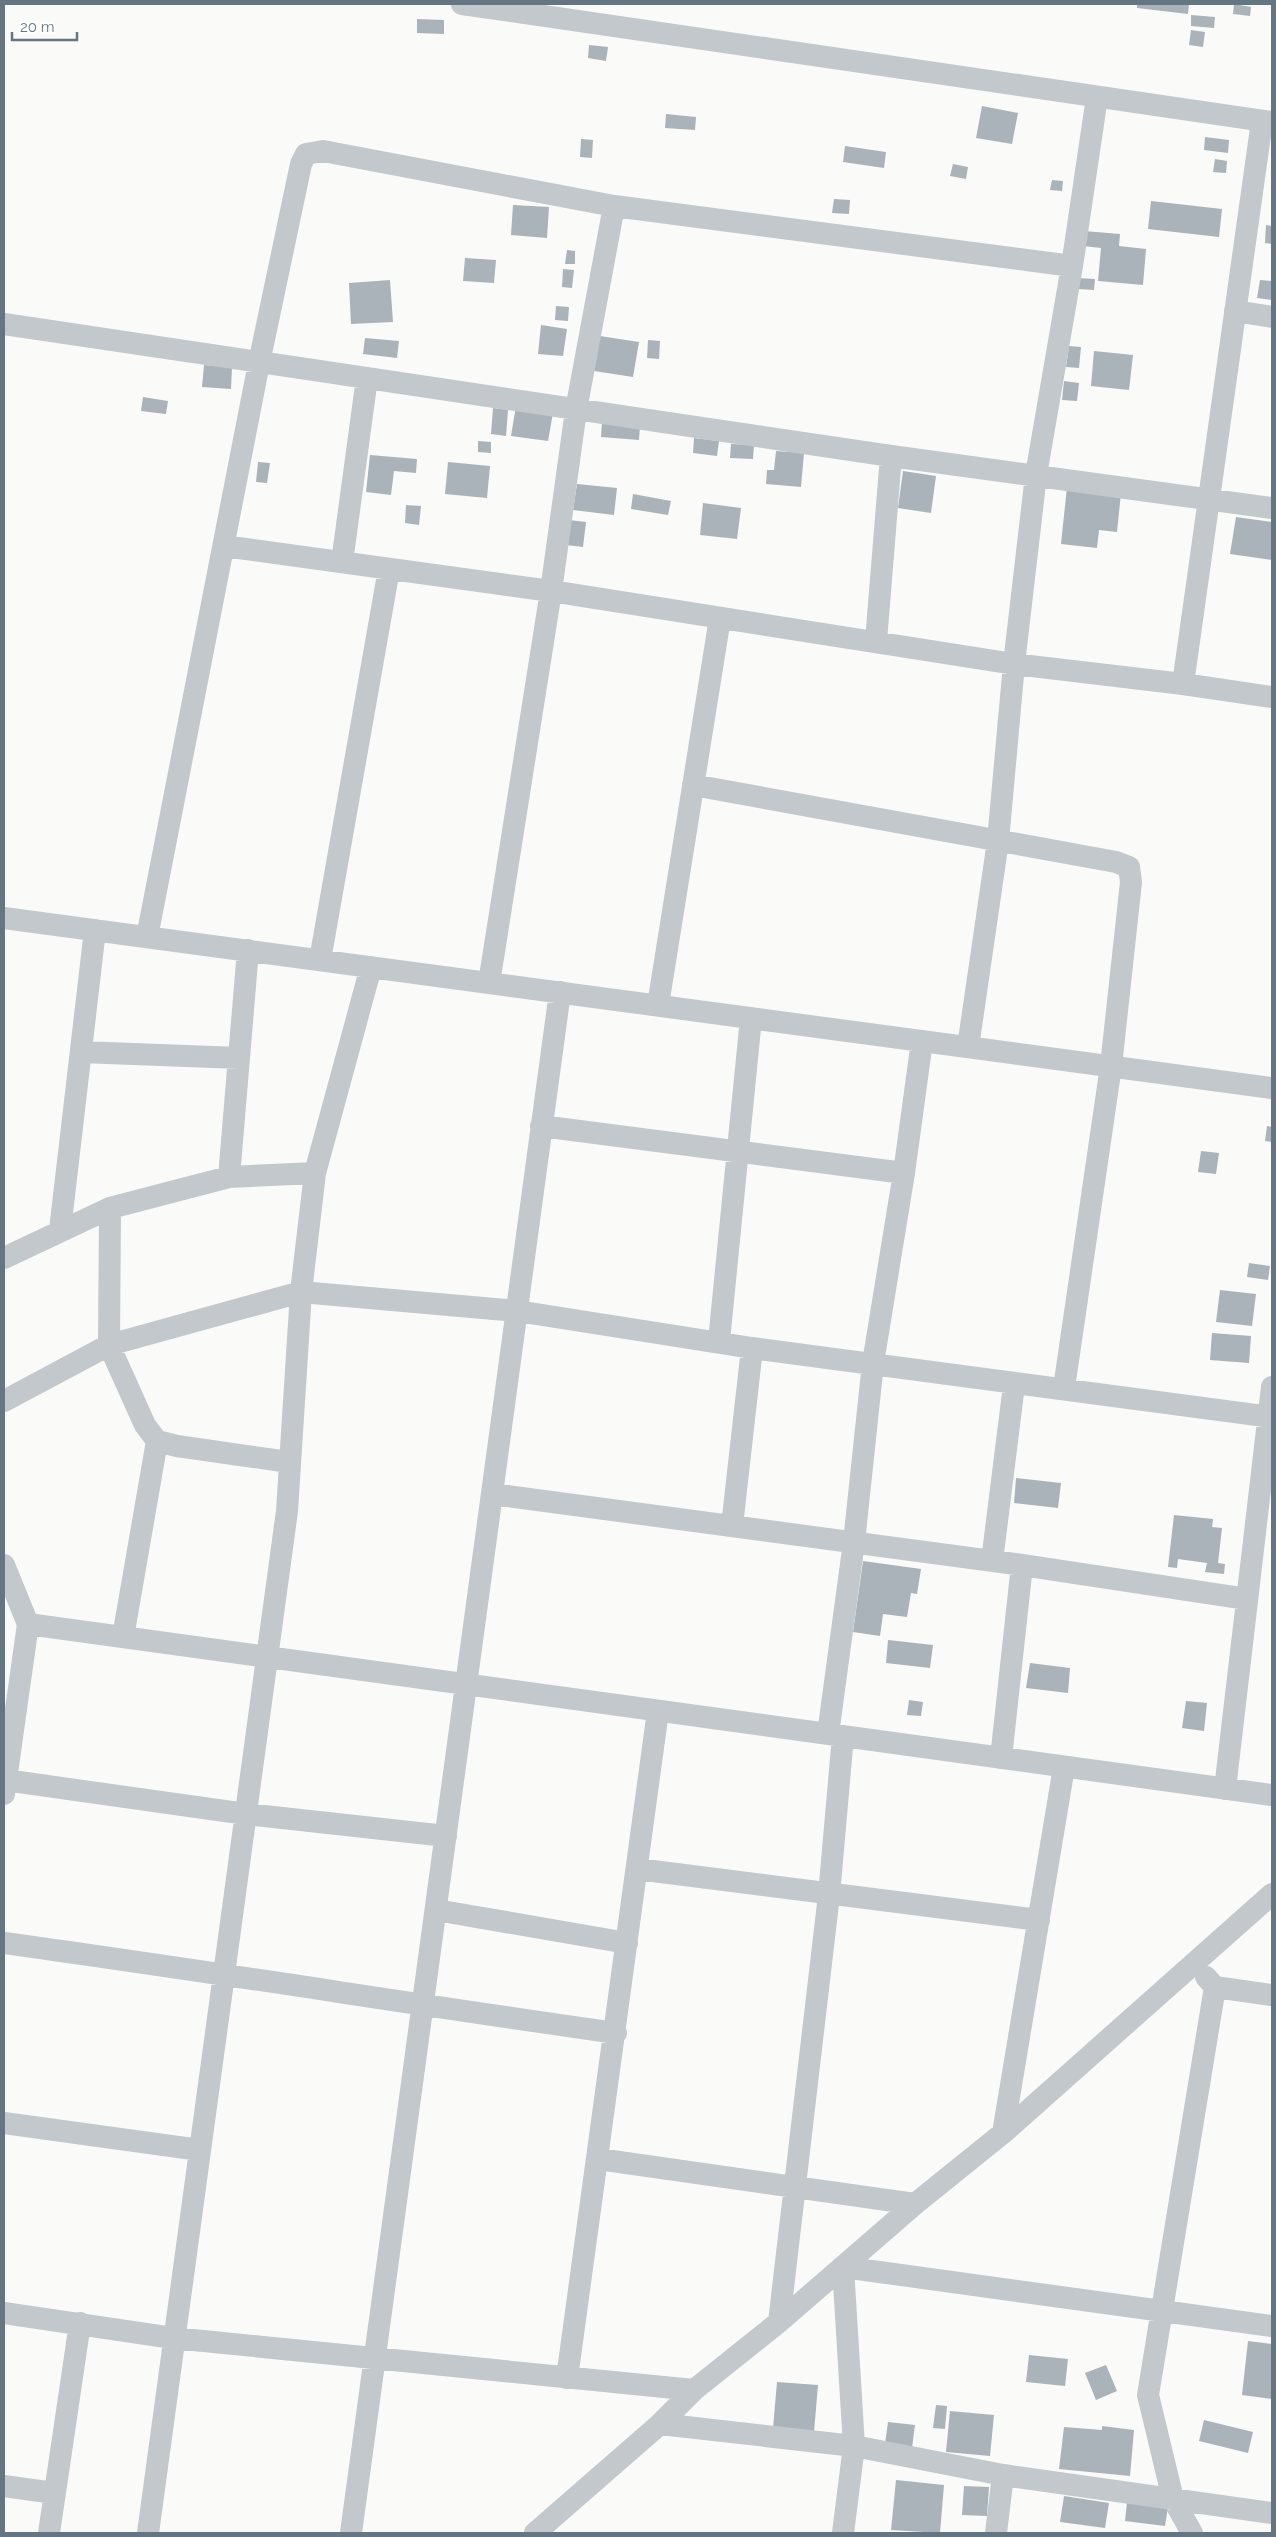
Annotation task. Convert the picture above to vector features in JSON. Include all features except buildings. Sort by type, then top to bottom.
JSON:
[{"type":"street","points":[[462,4],[1267,122],[1234,311],[1183,684]]},
{"type":"street","points":[[968,1047],[998,841],[1014,664],[1036,474],[1072,266],[1098,97]]},
{"type":"street","points":[[147,937],[259,363],[300,164],[306,154],[323,151],[614,206],[1072,266]]},
{"type":"street","points":[[489,983],[551,591],[576,410],[614,206]]},
{"type":"street","points":[[1234,311],[1272,318]]},
{"type":"street","points":[[4,324],[891,456],[1036,474],[1272,508]]},
{"type":"street","points":[[342,562],[367,378]]},
{"type":"street","points":[[876,641],[891,456]]},
{"type":"street","points":[[224,546],[551,591],[1014,664],[1183,684],[1272,697]]},
{"type":"street","points":[[320,960],[389,569]]},
{"type":"street","points":[[658,1005],[720,618]]},
{"type":"street","points":[[693,785],[1116,862],[1129,867],[1131,882],[1111,1066],[1064,1388]]},
{"type":"street","points":[[4,918],[1272,1088]]},
{"type":"street","points":[[60,1230],[95,930]]},
{"type":"street","points":[[229,1177],[248,950]]},
{"type":"street","points":[[148,2533],[173,2338],[287,1511],[301,1292],[315,1173],[371,967]]},
{"type":"street","points":[[351,2533],[560,992]]},
{"type":"street","points":[[719,1341],[751,1018]]},
{"type":"street","points":[[779,2322],[829,1894],[836,1735],[873,1363],[904,1173],[922,1041]]},
{"type":"street","points":[[81,1052],[239,1058]]},
{"type":"street","points":[[542,1126],[739,1150],[904,1173]]},
{"type":"street","points":[[4,1258],[110,1208],[229,1177],[315,1173]]},
{"type":"street","points":[[110,1208],[109,1345],[145,1425],[157,1441],[177,1446],[289,1462]]},
{"type":"street","points":[[4,1402],[109,1345],[301,1292],[517,1310],[719,1341],[752,1348],[873,1363],[1014,1385],[1064,1388],[1270,1417]]},
{"type":"street","points":[[732,1526],[752,1348]]},
{"type":"street","points":[[992,1561],[1014,1385]]},
{"type":"street","points":[[1224,1789],[1270,1417],[1272,1387]]},
{"type":"street","points":[[123,1637],[157,1441]]},
{"type":"street","points":[[492,1494],[1022,1565],[1247,1599]]},
{"type":"street","points":[[4,1565],[11,1603],[28,1624],[1272,1795]]},
{"type":"street","points":[[1001,1758],[1022,1565]]},
{"type":"street","points":[[28,1624],[5,1787],[446,1836]]},
{"type":"street","points":[[567,2378],[616,2033],[658,1711]]},
{"type":"street","points":[[1003,2133],[1064,1767]]},
{"type":"street","points":[[637,1869],[1039,1920]]},
{"type":"street","points":[[535,2533],[660,2424],[694,2390],[779,2322],[915,2204],[1003,2133],[1272,1894]]},
{"type":"street","points":[[436,1910],[627,1943]]},
{"type":"street","points":[[4,1943],[224,1973],[423,2006],[616,2033]]},
{"type":"street","points":[[1195,1964],[1215,1987],[1272,1995]]},
{"type":"street","points":[[1192,2533],[1173,2499],[1148,2395],[1160,2312],[1215,1987]]},
{"type":"street","points":[[4,2123],[200,2150]]},
{"type":"street","points":[[598,2159],[915,2204]]},
{"type":"street","points":[[843,2267],[1272,2326]]},
{"type":"street","points":[[843,2267],[854,2446],[843,2533]]},
{"type":"street","points":[[4,2313],[173,2338],[694,2390]]},
{"type":"street","points":[[49,2533],[80,2323]]},
{"type":"street","points":[[660,2424],[854,2446],[1003,2475],[1272,2513]]},
{"type":"street","points":[[996,2533],[1003,2475]]},
{"type":"street","points":[[4,2486],[54,2493]]}]
